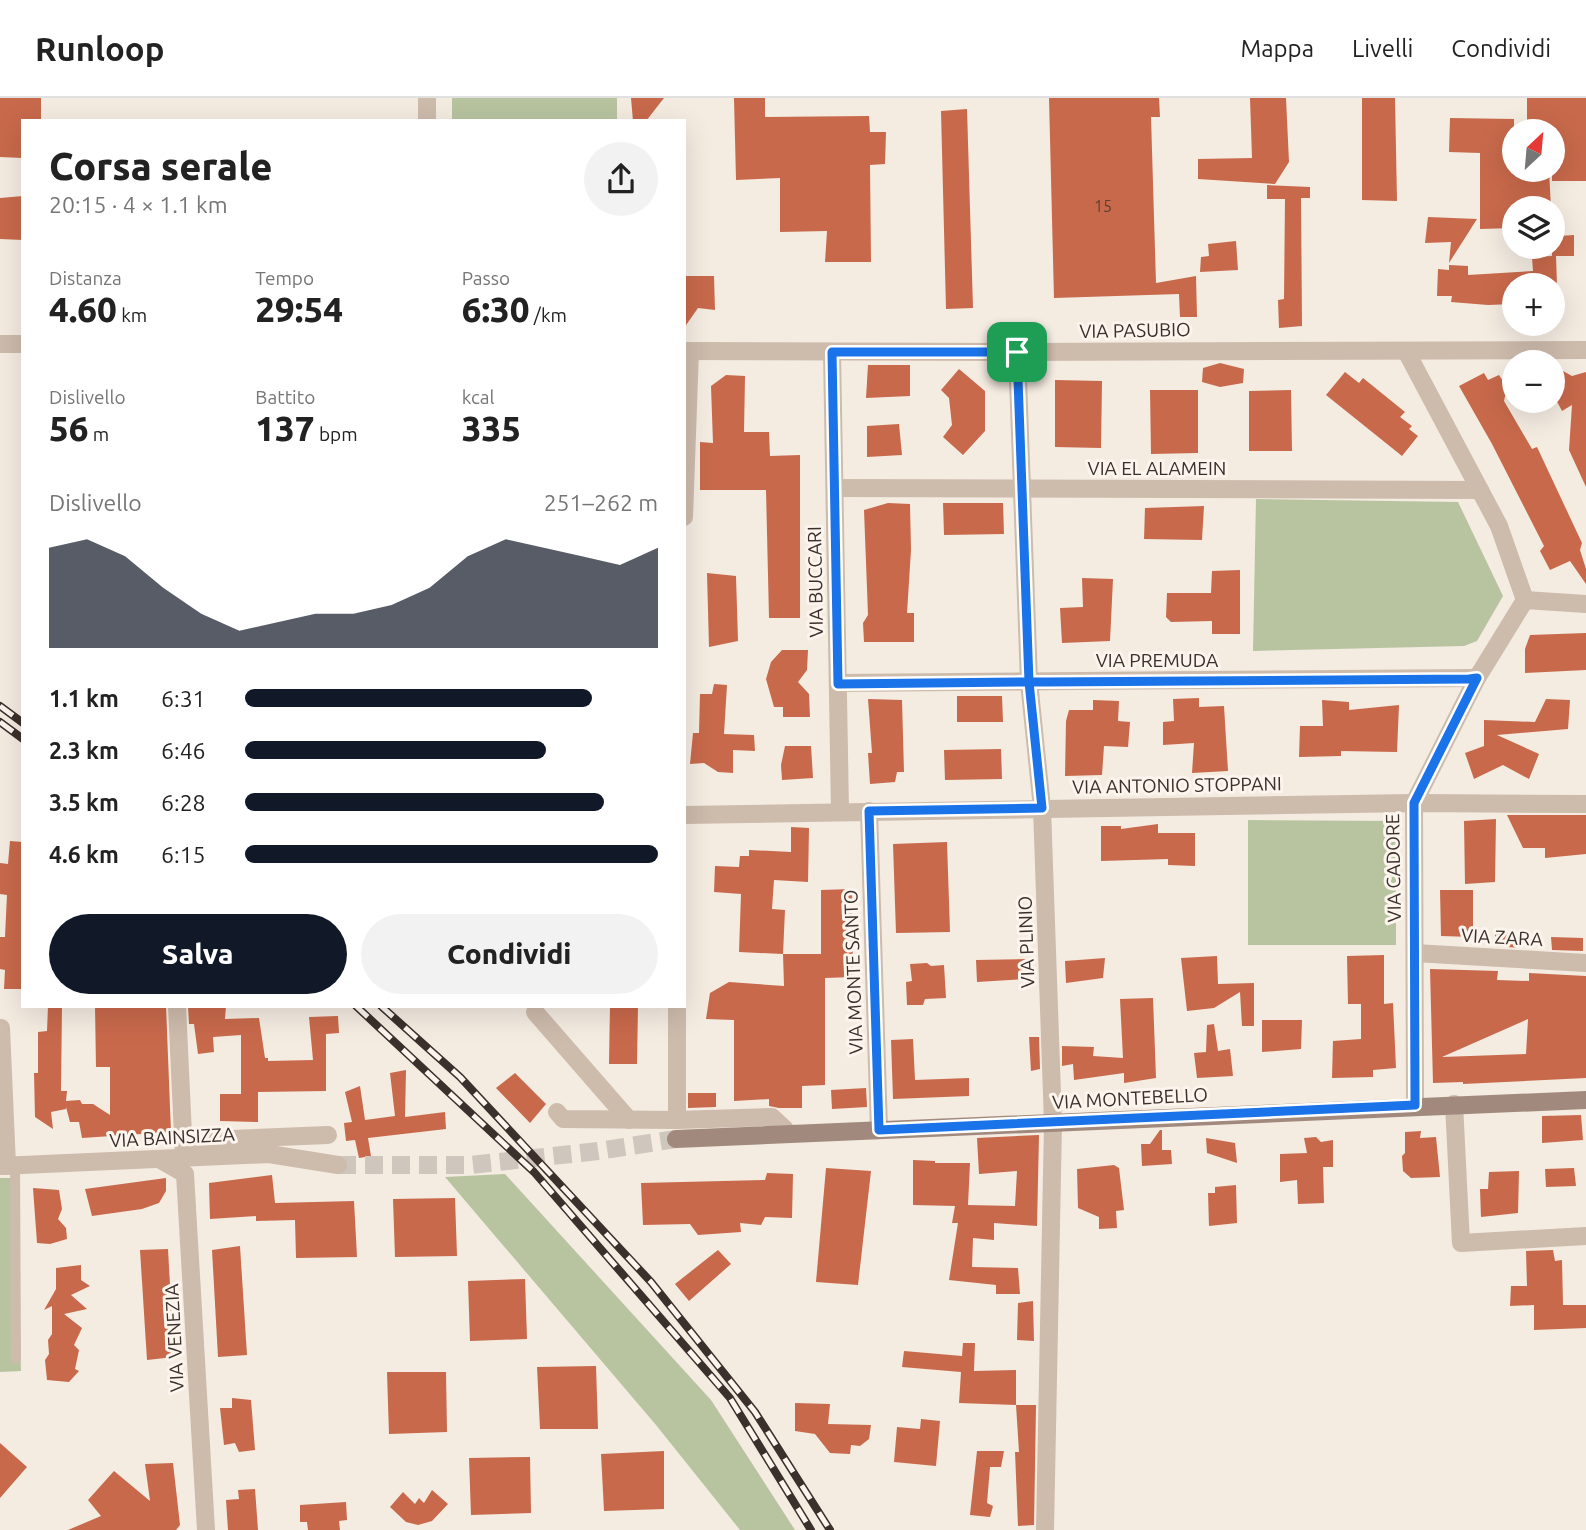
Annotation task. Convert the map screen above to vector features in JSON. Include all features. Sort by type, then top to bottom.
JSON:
[{"type":"street","points":[[427,98],[427,119]]},
{"type":"street","points":[[0,344],[21,344]]},
{"type":"street","name":"VIA PASUBIO","points":[[687,351],[1586,350]]},
{"type":"street","points":[[686,406],[687,351]]},
{"type":"street","points":[[1406,351],[1499,526],[1525,600],[1586,604]]},
{"type":"street","name":"VIA BUCCARI","points":[[832,352],[840,811]]},
{"type":"street","name":"VIA PLINIO","points":[[1017,352],[1029,682],[1042,808],[1053,1123],[1045,1530]]},
{"type":"street","name":"VIA EL ALAMEIN","points":[[835,488],[1480,489]]},
{"type":"street","name":"VIA CADORE","points":[[1415,1105],[1414,803],[1477,678],[1525,600]]},
{"type":"street","name":"VIA PREMUDA","points":[[838,684],[1477,678]]},
{"type":"street","name":"VIA ANTONIO STOPPANI","points":[[686,815],[1414,803],[1586,804]]},
{"type":"street","name":"VIA MONTE SANTO","points":[[869,811],[879,1130]]},
{"type":"street","name":"VIA ZARA","points":[[1415,953],[1586,963]]},
{"type":"street","points":[[177,1008],[183,1149],[328,1135]]},
{"type":"street","points":[[677,1008],[677,1120]]},
{"type":"street","points":[[536,1012],[629,1120]]},
{"type":"street","points":[[1,1028],[7,1166]]},
{"type":"street","name":"VIA MONTEBELLO","points":[[676,1139],[1415,1105],[1586,1100]]},
{"type":"street","points":[[1454,1104],[1461,1243],[1586,1236]]},
{"type":"street","points":[[556,1112],[563,1119],[772,1117],[785,1129]]},
{"type":"street","name":"VIA BAINSIZZA","points":[[7,1166],[159,1159],[183,1149],[269,1154],[338,1165]]},
{"type":"street","name":"VIA VENEZIA","points":[[159,1159],[185,1174],[206,1530]]},
{"type":"lane","points":[[7,1166],[16,1359]]},
{"type":"green space","points":[[452,98],[617,98],[617,119],[452,119]]},
{"type":"green space","points":[[1256,499],[1458,502],[1503,596],[1477,641],[1464,646],[1253,651]]},
{"type":"green space","points":[[1248,820],[1396,821],[1396,945],[1248,945]]},
{"type":"green space","points":[[505,1174],[711,1400],[795,1530],[740,1530],[656,1425],[445,1177]]},
{"type":"green space","points":[[0,1178],[15,1178],[21,1371],[0,1372]]},
{"type":"building","points":[[0,98],[41,98],[41,119],[21,119],[21,158],[0,157]]},
{"type":"building","points":[[631,98],[664,98],[648,119],[633,119]]},
{"type":"building","points":[[734,98],[765,98],[765,117],[869,116],[870,132],[886,132],[885,164],[870,165],[871,262],[825,262],[827,231],[780,232],[780,178],[736,180]]},
{"type":"building","points":[[1049,98],[1159,98],[1160,117],[1151,117],[1156,283],[1196,276],[1197,317],[1180,317],[1179,294],[1054,298]]},
{"type":"building","points":[[1250,98],[1286,98],[1289,162],[1275,184],[1198,179],[1198,159],[1252,158]]},
{"type":"building","points":[[1362,98],[1395,98],[1397,201],[1362,200]]},
{"type":"building","points":[[1527,98],[1586,98],[1586,181],[1565,181],[1565,119],[1527,119]]},
{"type":"building","points":[[967,109],[973,308],[946,309],[941,111]]},
{"type":"building","points":[[1450,118],[1514,119],[1502,119],[1502,182],[1550,182],[1550,196],[1502,196],[1502,228],[1480,229],[1480,153],[1449,152]]},
{"type":"building","points":[[1267,185],[1310,187],[1310,198],[1301,198],[1302,326],[1279,328],[1278,300],[1284,299],[1285,199],[1267,199]]},
{"type":"building","points":[[21,196],[21,240],[0,239],[0,198]]},
{"type":"building","points":[[1428,217],[1477,219],[1449,263],[1451,242],[1425,243]]},
{"type":"building","points":[[1574,235],[1574,256],[1565,256],[1565,236]]},
{"type":"building","points":[[1236,241],[1238,270],[1200,272],[1201,257],[1209,256],[1208,244]]},
{"type":"building","points":[[1532,259],[1556,259],[1557,273],[1502,273],[1502,304],[1451,302],[1452,296],[1437,296],[1438,269],[1449,270],[1449,265],[1468,266],[1468,275],[1533,271]]},
{"type":"building","points":[[686,276],[714,276],[715,310],[698,308],[686,325]]},
{"type":"building","points":[[1220,363],[1244,369],[1243,383],[1220,387],[1202,382],[1203,368]]},
{"type":"building","points":[[868,365],[910,365],[910,396],[866,398]]},
{"type":"building","points":[[959,369],[985,391],[985,431],[963,455],[943,437],[952,425],[949,398],[941,390]]},
{"type":"building","points":[[1345,372],[1359,383],[1363,378],[1405,412],[1400,417],[1412,426],[1409,429],[1418,436],[1402,456],[1326,395]]},
{"type":"building","points":[[1565,372],[1572,376],[1586,372],[1586,487],[1569,450],[1572,405],[1565,409]]},
{"type":"building","points":[[1484,373],[1488,380],[1499,375],[1502,380],[1502,413],[1511,413],[1532,449],[1537,447],[1582,543],[1580,550],[1586,569],[1586,584],[1570,561],[1550,570],[1540,551],[1544,546],[1459,386]]},
{"type":"building","points":[[726,375],[745,376],[744,432],[769,432],[770,456],[800,455],[800,618],[769,618],[766,490],[700,490],[700,442],[713,443],[711,386]]},
{"type":"building","points":[[1055,380],[1102,381],[1101,448],[1055,447]]},
{"type":"building","points":[[1150,390],[1198,390],[1198,453],[1151,454]]},
{"type":"building","points":[[1291,390],[1292,451],[1249,451],[1249,391]]},
{"type":"building","points":[[899,424],[902,455],[867,457],[867,426]]},
{"type":"building","points":[[888,503],[910,504],[911,550],[907,613],[914,613],[914,642],[864,642],[863,623],[868,615],[864,510]]},
{"type":"building","points":[[943,503],[1003,503],[1004,534],[944,535]]},
{"type":"building","points":[[1204,506],[1202,540],[1144,539],[1145,508]]},
{"type":"building","points":[[1240,570],[1240,634],[1212,634],[1212,621],[1171,622],[1166,617],[1167,593],[1211,593],[1212,571]]},
{"type":"building","points":[[707,573],[736,576],[738,641],[709,647]]},
{"type":"building","points":[[1082,578],[1113,579],[1110,641],[1062,643],[1060,608],[1083,607]]},
{"type":"building","points":[[1586,633],[1586,670],[1525,673],[1525,649],[1530,635]]},
{"type":"building","points":[[782,650],[808,650],[807,670],[798,682],[809,694],[810,717],[783,717],[783,707],[774,707],[766,679],[771,662]]},
{"type":"building","points":[[714,684],[727,685],[724,734],[754,735],[755,751],[733,750],[733,773],[718,772],[704,763],[690,764],[693,733],[699,733],[700,694],[712,694]]},
{"type":"building","points":[[957,696],[1002,696],[1003,722],[957,722]]},
{"type":"building","points":[[1199,698],[1199,707],[1224,706],[1228,771],[1192,773],[1194,743],[1163,745],[1163,722],[1174,721],[1173,699]]},
{"type":"building","points":[[868,699],[902,700],[904,772],[897,772],[895,782],[870,784],[868,753],[872,753]]},
{"type":"building","points":[[1546,699],[1570,700],[1568,729],[1497,735],[1539,754],[1529,779],[1503,765],[1474,779],[1465,753],[1484,746],[1484,720],[1535,722]]},
{"type":"building","points":[[1093,700],[1119,701],[1118,721],[1130,722],[1128,747],[1104,746],[1102,775],[1065,776],[1066,721],[1069,710],[1093,710]]},
{"type":"building","points":[[1322,700],[1349,702],[1349,710],[1399,705],[1397,752],[1341,751],[1341,756],[1299,757],[1300,726],[1323,726]]},
{"type":"building","points":[[785,746],[811,746],[813,778],[782,780],[781,765]]},
{"type":"building","points":[[1001,749],[1002,779],[945,780],[944,750]]},
{"type":"building","points":[[1507,815],[1586,815],[1586,854],[1545,858],[1545,848],[1523,848]]},
{"type":"building","points":[[1496,819],[1495,882],[1465,884],[1464,821]]},
{"type":"building","points":[[1158,824],[1158,833],[1195,833],[1195,866],[1168,865],[1168,859],[1101,861],[1101,826],[1121,826],[1121,829]]},
{"type":"building","points":[[791,827],[809,828],[808,882],[774,880],[772,909],[785,910],[783,954],[739,952],[741,894],[714,892],[715,866],[739,867],[740,856],[749,856],[749,850],[791,852]]},
{"type":"building","points":[[10,841],[21,842],[21,989],[4,989],[5,970],[0,969],[0,937],[5,937],[7,895],[0,894],[0,863],[8,864]]},
{"type":"building","points":[[947,842],[950,932],[896,933],[893,844]]},
{"type":"building","points":[[852,889],[853,977],[825,978],[825,1085],[802,1086],[802,1108],[769,1106],[769,1099],[734,1101],[734,1020],[706,1019],[710,993],[729,982],[784,986],[783,954],[821,954],[821,890]]},
{"type":"building","points":[[1440,890],[1473,890],[1473,937],[1441,936]]},
{"type":"building","points":[[1495,931],[1519,934],[1520,948],[1495,946]]},
{"type":"building","points":[[1551,937],[1583,938],[1583,951],[1552,950]]},
{"type":"building","points":[[1384,955],[1384,1004],[1393,1003],[1396,1068],[1373,1070],[1373,1077],[1332,1078],[1333,1041],[1361,1039],[1361,1004],[1348,1004],[1347,956]]},
{"type":"building","points":[[1217,956],[1218,984],[1254,983],[1254,1026],[1242,1026],[1240,992],[1214,1008],[1187,1011],[1181,958]]},
{"type":"building","points":[[1105,958],[1103,978],[1066,983],[1065,961]]},
{"type":"building","points":[[1026,959],[1026,979],[977,982],[976,960]]},
{"type":"building","points":[[927,963],[931,966],[944,965],[946,998],[925,999],[923,1005],[907,1005],[906,982],[912,981],[910,964]]},
{"type":"building","points":[[1430,969],[1498,971],[1497,980],[1529,981],[1529,973],[1586,976],[1586,1078],[1433,1083]],"holes":[[[1528,1019],[1526,1054],[1442,1057]]]},
{"type":"building","points":[[1153,998],[1156,1078],[1124,1083],[1124,1073],[1074,1080],[1073,1064],[1062,1066],[1062,1046],[1094,1047],[1093,1056],[1123,1058],[1120,999]]},
{"type":"building","points":[[48,1008],[62,1008],[61,1091],[67,1091],[66,1101],[80,1100],[82,1104],[93,1104],[110,1115],[110,1067],[96,1067],[95,1008],[166,1008],[171,1132],[82,1138],[79,1122],[70,1122],[66,1107],[51,1112],[53,1129],[35,1117],[34,1073],[38,1073],[38,1032],[47,1031]]},
{"type":"building","points":[[188,1008],[226,1008],[225,1019],[259,1018],[265,1058],[268,1058],[268,1061],[313,1060],[309,1017],[338,1016],[339,1033],[326,1034],[326,1091],[258,1092],[258,1122],[220,1121],[220,1094],[241,1094],[241,1035],[213,1037],[214,1052],[198,1054],[194,1024],[189,1024]]},
{"type":"building","points":[[610,1008],[638,1008],[637,1064],[609,1064]]},
{"type":"building","points":[[1262,1020],[1302,1020],[1301,1049],[1262,1052]]},
{"type":"building","points":[[1214,1024],[1218,1051],[1230,1049],[1233,1076],[1197,1078],[1194,1053],[1206,1052],[1207,1025]]},
{"type":"building","points":[[1029,1037],[1039,1037],[1040,1069],[1031,1071]]},
{"type":"building","points":[[913,1039],[915,1080],[969,1078],[969,1096],[893,1099],[891,1040]]},
{"type":"building","points":[[406,1070],[405,1117],[445,1112],[446,1129],[368,1138],[371,1156],[359,1158],[355,1140],[346,1141],[344,1123],[352,1122],[345,1092],[360,1086],[365,1120],[395,1116],[390,1073]]},
{"type":"building","points":[[515,1073],[546,1104],[530,1123],[496,1088]]},
{"type":"building","points":[[866,1088],[867,1107],[832,1109],[831,1090]]},
{"type":"building","points":[[688,1093],[716,1093],[716,1107],[688,1108]]},
{"type":"building","points":[[1581,1115],[1583,1140],[1542,1143],[1542,1116]]},
{"type":"building","points":[[1160,1130],[1162,1150],[1171,1150],[1172,1164],[1142,1166],[1141,1144],[1150,1144]]},
{"type":"building","points":[[1421,1131],[1420,1138],[1436,1137],[1440,1177],[1411,1178],[1403,1171],[1405,1132]]},
{"type":"building","points":[[1039,1135],[1037,1226],[994,1223],[994,1240],[973,1238],[972,1267],[1018,1268],[1020,1294],[996,1294],[996,1285],[949,1280],[958,1223],[952,1223],[955,1206],[913,1205],[913,1160],[970,1163],[968,1205],[1015,1206],[1017,1171],[979,1174],[977,1138]]},
{"type":"building","points":[[1316,1137],[1321,1142],[1333,1140],[1333,1167],[1323,1167],[1324,1203],[1298,1204],[1297,1180],[1280,1182],[1280,1154],[1307,1153],[1304,1138]]},
{"type":"building","points":[[1206,1138],[1235,1143],[1237,1163],[1207,1153]]},
{"type":"building","points":[[1114,1165],[1119,1168],[1124,1210],[1116,1211],[1117,1228],[1099,1229],[1099,1217],[1078,1208],[1077,1169]]},
{"type":"building","points":[[826,1168],[871,1171],[858,1285],[816,1282]]},
{"type":"building","points":[[1574,1168],[1576,1186],[1546,1187],[1545,1169]]},
{"type":"building","points":[[1519,1171],[1518,1213],[1481,1217],[1480,1189],[1488,1189],[1489,1172]]},
{"type":"building","points":[[767,1173],[793,1174],[792,1218],[765,1217],[761,1225],[740,1223],[741,1232],[698,1235],[690,1224],[643,1225],[641,1183],[765,1180]]},
{"type":"building","points":[[272,1175],[275,1203],[354,1201],[357,1257],[296,1258],[295,1220],[256,1221],[256,1216],[210,1219],[209,1183]]},
{"type":"building","points":[[166,1178],[166,1191],[159,1203],[142,1209],[92,1216],[85,1189]]},
{"type":"building","points":[[1236,1185],[1237,1223],[1209,1226],[1208,1193],[1215,1193],[1215,1187]]},
{"type":"building","points":[[33,1188],[59,1190],[62,1209],[58,1219],[66,1228],[67,1239],[50,1244],[37,1243]]},
{"type":"building","points":[[455,1198],[457,1256],[395,1257],[393,1199]]},
{"type":"building","points":[[240,1246],[247,1355],[218,1357],[212,1250]]},
{"type":"building","points":[[168,1249],[174,1357],[147,1360],[140,1250]]},
{"type":"building","points":[[718,1250],[731,1264],[689,1301],[675,1284]]},
{"type":"building","points":[[1553,1250],[1555,1261],[1562,1260],[1563,1305],[1586,1305],[1586,1328],[1534,1330],[1534,1305],[1510,1306],[1511,1286],[1527,1286],[1526,1251]]},
{"type":"building","points":[[81,1265],[81,1280],[90,1286],[71,1295],[87,1309],[64,1314],[82,1328],[74,1345],[79,1350],[75,1369],[79,1371],[69,1382],[47,1380],[45,1360],[49,1354],[48,1340],[52,1334],[52,1306],[44,1310],[56,1289],[56,1268]]},
{"type":"building","points":[[525,1279],[527,1339],[470,1341],[468,1281]]},
{"type":"building","points":[[1033,1301],[1034,1341],[1017,1340],[1018,1303]]},
{"type":"building","points":[[963,1343],[975,1343],[974,1371],[1016,1370],[1016,1405],[959,1403],[961,1372],[902,1367],[904,1351],[962,1356]]},
{"type":"building","points":[[596,1366],[598,1429],[540,1429],[537,1367]]},
{"type":"building","points":[[387,1372],[446,1372],[447,1432],[389,1434]]},
{"type":"building","points":[[232,1398],[251,1400],[255,1450],[239,1452],[235,1443],[224,1445],[220,1408],[232,1408]]},
{"type":"building","points":[[795,1403],[830,1404],[828,1424],[871,1425],[869,1439],[860,1446],[851,1445],[850,1454],[830,1453],[815,1434],[795,1431]]},
{"type":"building","points":[[1016,1405],[1036,1405],[1034,1525],[1018,1526],[1015,1452],[1019,1452]]},
{"type":"building","points":[[921,1419],[940,1421],[936,1466],[894,1462],[897,1427],[920,1429]]},
{"type":"building","points":[[0,1443],[27,1467],[0,1498]]},
{"type":"building","points":[[664,1451],[664,1509],[604,1511],[601,1454]]},
{"type":"building","points":[[977,1451],[1004,1451],[1001,1467],[990,1467],[987,1503],[993,1506],[990,1517],[970,1515]]},
{"type":"building","points":[[530,1457],[531,1513],[471,1515],[469,1458]]},
{"type":"building","points":[[173,1463],[180,1525],[176,1530],[68,1530],[101,1516],[88,1500],[114,1471],[150,1501],[145,1464]]},
{"type":"building","points":[[255,1489],[258,1530],[228,1530],[226,1500],[239,1499],[238,1490]]},
{"type":"building","points":[[432,1490],[448,1504],[432,1521],[418,1525],[406,1522],[390,1507],[403,1492],[415,1504],[419,1498],[424,1503]]},
{"type":"building","points":[[346,1502],[347,1520],[339,1521],[340,1530],[308,1530],[307,1522],[300,1522],[300,1505]]},
{"type":"tunnel","points":[[338,1165],[471,1165],[676,1139]]},
{"type":"railway","points":[[0,706],[21,722]]},
{"type":"railway","points":[[0,722],[21,738]]},
{"type":"railway","points":[[358,1008],[534,1172],[730,1398],[811,1530]]},
{"type":"railway","points":[[383,1008],[460,1077],[651,1282],[755,1412],[830,1530]]},
{"type":"route","points":[[1017,352],[832,352],[838,684],[1018,682],[1029,682],[1045,682],[1469,679],[1477,678],[1414,803],[1415,1105],[879,1130],[869,811],[1042,808],[1029,682],[1017,352]]}]
